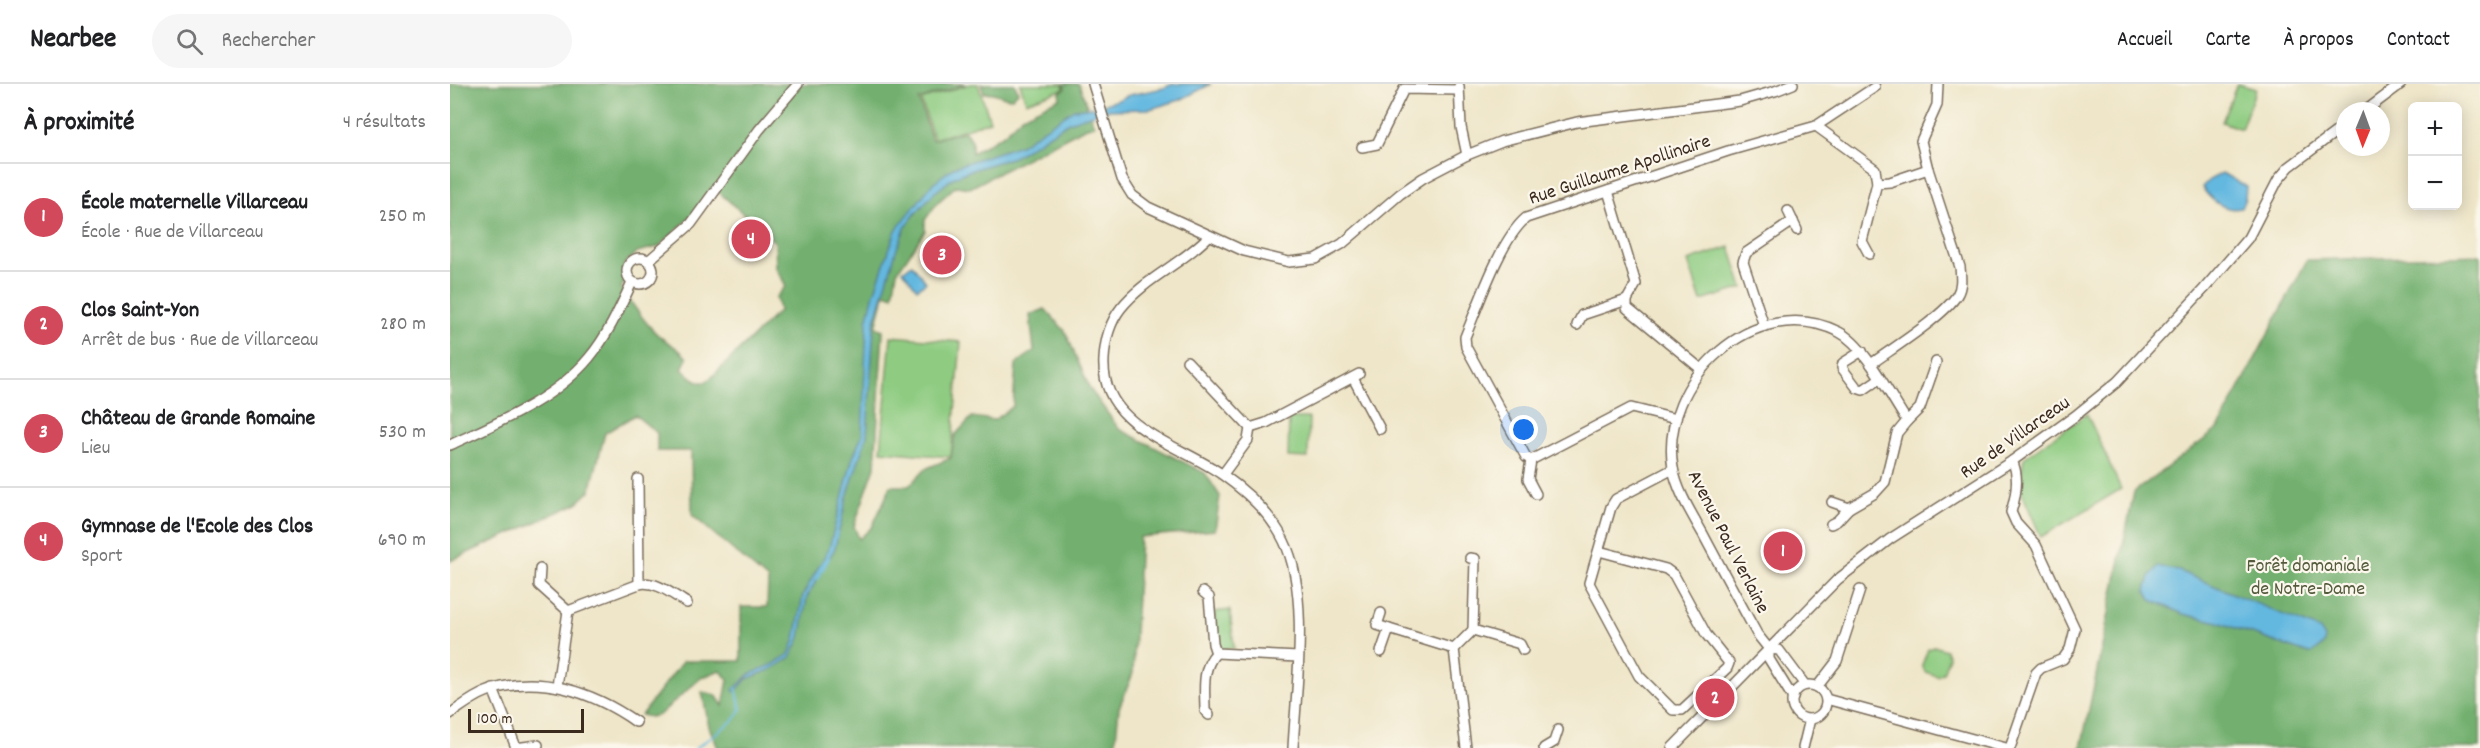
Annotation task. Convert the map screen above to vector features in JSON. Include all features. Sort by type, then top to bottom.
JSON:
[{"type":"street","points":[[648,261],[691,224],[759,130],[798,84]]},
{"type":"street","points":[[1093,84],[1122,179],[1132,195],[1148,207],[1244,251],[1276,260],[1303,262],[1315,259],[1342,244],[1400,194],[1423,178],[1467,154],[1502,141],[1556,126],[1740,100],[1792,84]]},
{"type":"street","points":[[1871,364],[1945,309],[1958,294],[1962,282],[1960,267],[1921,141],[1936,105],[1938,84]]},
{"type":"street","points":[[2378,102],[2401,84]]},
{"type":"street","points":[[1362,147],[1377,144],[1403,86],[1458,87],[1467,154]]},
{"type":"street","name":"Rue Guillaume Apollinaire","points":[[1531,460],[1526,457],[1466,347],[1465,337],[1490,278],[1516,227],[1526,218],[1728,151],[1816,126],[1875,87]]},
{"type":"street","points":[[1816,126],[1875,169],[1877,183],[1862,241],[1869,254]]},
{"type":"street","name":"Rue de Villarceau","points":[[1672,748],[1836,580],[1867,555],[2012,461],[2075,416],[2117,382],[2248,238],[2278,180],[2289,167],[2336,132]]},
{"type":"street","points":[[1877,183],[1890,182],[1928,169]]},
{"type":"street","points":[[1608,191],[1636,284],[1627,300],[1627,308],[1701,369]]},
{"type":"street","points":[[1764,326],[1743,262],[1746,253],[1795,225],[1788,211]]},
{"type":"street","points":[[1209,236],[1136,291],[1119,310],[1110,328],[1104,349],[1103,370],[1108,389],[1117,408],[1131,422],[1222,474],[1270,517],[1292,557],[1297,582],[1299,615],[1293,748]]},
{"type":"street","points":[[641,258],[648,261],[653,270],[651,278],[644,283],[632,282],[627,275],[630,263],[641,258]]},
{"type":"street","points":[[450,445],[524,410],[571,376],[589,359],[606,336],[632,282]]},
{"type":"street","points":[[1577,325],[1582,315],[1627,300]]},
{"type":"street","name":"Avenue Paul Verlaine","points":[[1769,649],[1757,634],[1689,508],[1673,469],[1672,449],[1676,419],[1686,393],[1701,369],[1722,348],[1764,326],[1812,324],[1837,331],[1862,351],[1907,421]]},
{"type":"street","points":[[1862,351],[1843,363],[1842,369],[1857,388],[1863,390],[1879,379]]},
{"type":"street","points":[[1187,362],[1251,428]]},
{"type":"street","points":[[1831,524],[1849,508],[1875,493],[1885,482],[1897,433],[1920,408],[1936,362]]},
{"type":"street","points":[[1251,428],[1266,423],[1356,376],[1380,429]]},
{"type":"street","points":[[1536,494],[1528,479],[1531,460],[1631,408],[1676,419]]},
{"type":"street","points":[[1222,474],[1248,440],[1251,428]]},
{"type":"street","points":[[1792,698],[1797,690],[1805,685],[1817,687],[1826,699],[2008,748],[2036,674],[2041,668],[2063,659],[2070,650],[2075,629],[2036,545],[2016,523],[2011,512],[2015,500],[2016,480],[2016,469],[2012,461]]},
{"type":"street","points":[[1599,550],[1666,569],[1674,575],[1706,634],[1729,663],[1727,668],[1682,710],[1673,710],[1639,676],[1589,583],[1611,507],[1616,499],[1673,469]]},
{"type":"street","points":[[638,479],[639,584]]},
{"type":"street","points":[[1832,502],[1849,508]]},
{"type":"street","points":[[1454,649],[1473,630],[1475,560],[1470,558]]},
{"type":"street","points":[[540,569],[539,585],[568,611]]},
{"type":"street","points":[[568,611],[639,584],[661,588],[687,603]]},
{"type":"street","points":[[1817,687],[1837,661],[1860,590]]},
{"type":"street","points":[[1203,592],[1209,597],[1213,644],[1216,653]]},
{"type":"street","points":[[557,686],[568,611]]},
{"type":"street","points":[[1381,613],[1377,624],[1454,649]]},
{"type":"street","points":[[1381,652],[1389,629]]},
{"type":"street","points":[[1473,630],[1520,644],[1523,650]]},
{"type":"street","points":[[1454,649],[1466,748]]},
{"type":"street","points":[[1805,685],[1779,650],[1769,649],[1769,659],[1792,698],[1796,713],[1810,719]]},
{"type":"street","points":[[1209,715],[1205,711],[1205,674],[1209,660],[1216,653],[1298,657]]},
{"type":"street","points":[[450,714],[474,698],[494,689],[537,684],[557,686],[600,700],[636,722]]},
{"type":"street","points":[[494,689],[515,747],[538,745]]},
{"type":"street","points":[[1803,748],[1810,719],[1823,712],[1826,699]]},
{"type":"street","points":[[1544,748],[1554,741],[1558,730]]},
{"type":"green space","points":[[450,84],[966,84],[919,100],[932,140],[964,131],[972,140],[972,153],[1004,134],[1022,116],[1060,98],[1060,92],[1065,89],[1064,84],[1079,84],[1094,125],[1084,128],[970,188],[956,186],[937,203],[925,220],[925,231],[897,272],[893,296],[885,293],[876,327],[883,330],[875,467],[854,526],[859,539],[872,527],[891,486],[909,486],[925,469],[951,458],[955,435],[972,417],[994,420],[1013,406],[1016,364],[1034,351],[1030,315],[1045,309],[1065,331],[1090,389],[1119,429],[1205,473],[1220,496],[1215,530],[1140,537],[1133,673],[1119,708],[1115,748],[718,748],[709,727],[702,692],[716,695],[723,706],[728,680],[720,670],[701,678],[659,715],[650,717],[641,715],[683,661],[741,661],[741,607],[767,607],[768,580],[692,515],[691,451],[657,451],[657,433],[635,415],[605,433],[590,491],[576,504],[450,561]],"holes":[[[714,188],[775,242],[776,268],[786,286],[776,297],[779,311],[705,382],[698,382],[682,369],[687,358],[652,329],[621,288],[628,276],[623,265],[637,252],[658,247],[704,203],[711,189]]]},
{"type":"green space","points":[[970,84],[978,84],[990,121],[934,139],[921,100]]},
{"type":"green space","points":[[981,84],[1015,84],[1018,92],[1012,98],[984,93]]},
{"type":"green space","points":[[1020,84],[1063,84],[1064,89],[1026,102]]},
{"type":"green space","points":[[2237,84],[2256,89],[2241,129],[2222,122]]},
{"type":"green space","points":[[1730,247],[1743,288],[1701,301],[1688,261]]},
{"type":"green space","name":"Forêt domaniale de Notre-Dame","points":[[2480,255],[2480,748],[2081,748],[2134,492],[2218,429],[2307,260]]},
{"type":"green space","points":[[891,336],[961,342],[951,457],[881,451]]},
{"type":"green space","points":[[2087,414],[2121,489],[2041,537],[2019,486],[2024,458]]},
{"type":"green space","points":[[1289,418],[1309,418],[1308,458],[1288,457]]},
{"type":"green space","points":[[1230,610],[1234,648],[1217,649],[1214,612]]},
{"type":"green space","points":[[1934,646],[1946,650],[1949,657],[1943,673],[1937,676],[1925,672],[1922,665],[1928,649]]},
{"type":"water","points":[[1173,84],[1211,84],[1180,100],[1150,109],[1105,110],[1069,122],[1014,157],[953,178],[933,194],[915,214],[905,228],[896,251],[874,325],[867,435],[847,497],[835,548],[807,597],[800,638],[790,658],[772,669],[747,679],[735,692],[733,690],[750,674],[774,664],[789,654],[795,639],[803,595],[829,548],[852,460],[862,435],[867,321],[874,293],[896,230],[933,183],[954,167],[1020,145],[1074,109],[1094,107]]},
{"type":"water","points":[[2222,173],[2246,187],[2241,208],[2229,208],[2218,204],[2202,187]]},
{"type":"water","points":[[912,264],[926,282],[917,289],[903,271]]},
{"type":"water","points":[[2158,567],[2179,571],[2320,630],[2325,638],[2324,644],[2309,654],[2218,622],[2183,614],[2151,600],[2146,590],[2150,576]]},
{"type":"waterway","points":[[818,579],[829,558]]},
{"type":"waterway","points":[[696,748],[735,719],[741,709],[736,688]]},
{"type":"place","name":"Gymnase de l'Ecole des Clos","points":[[751,239]]},
{"type":"place","name":"Château de Grande Romaine","points":[[942,255]]},
{"type":"place","name":"École maternelle Villarceau","points":[[1783,551]]},
{"type":"place","name":"Clos Saint-Yon","points":[[1715,698]]}]
